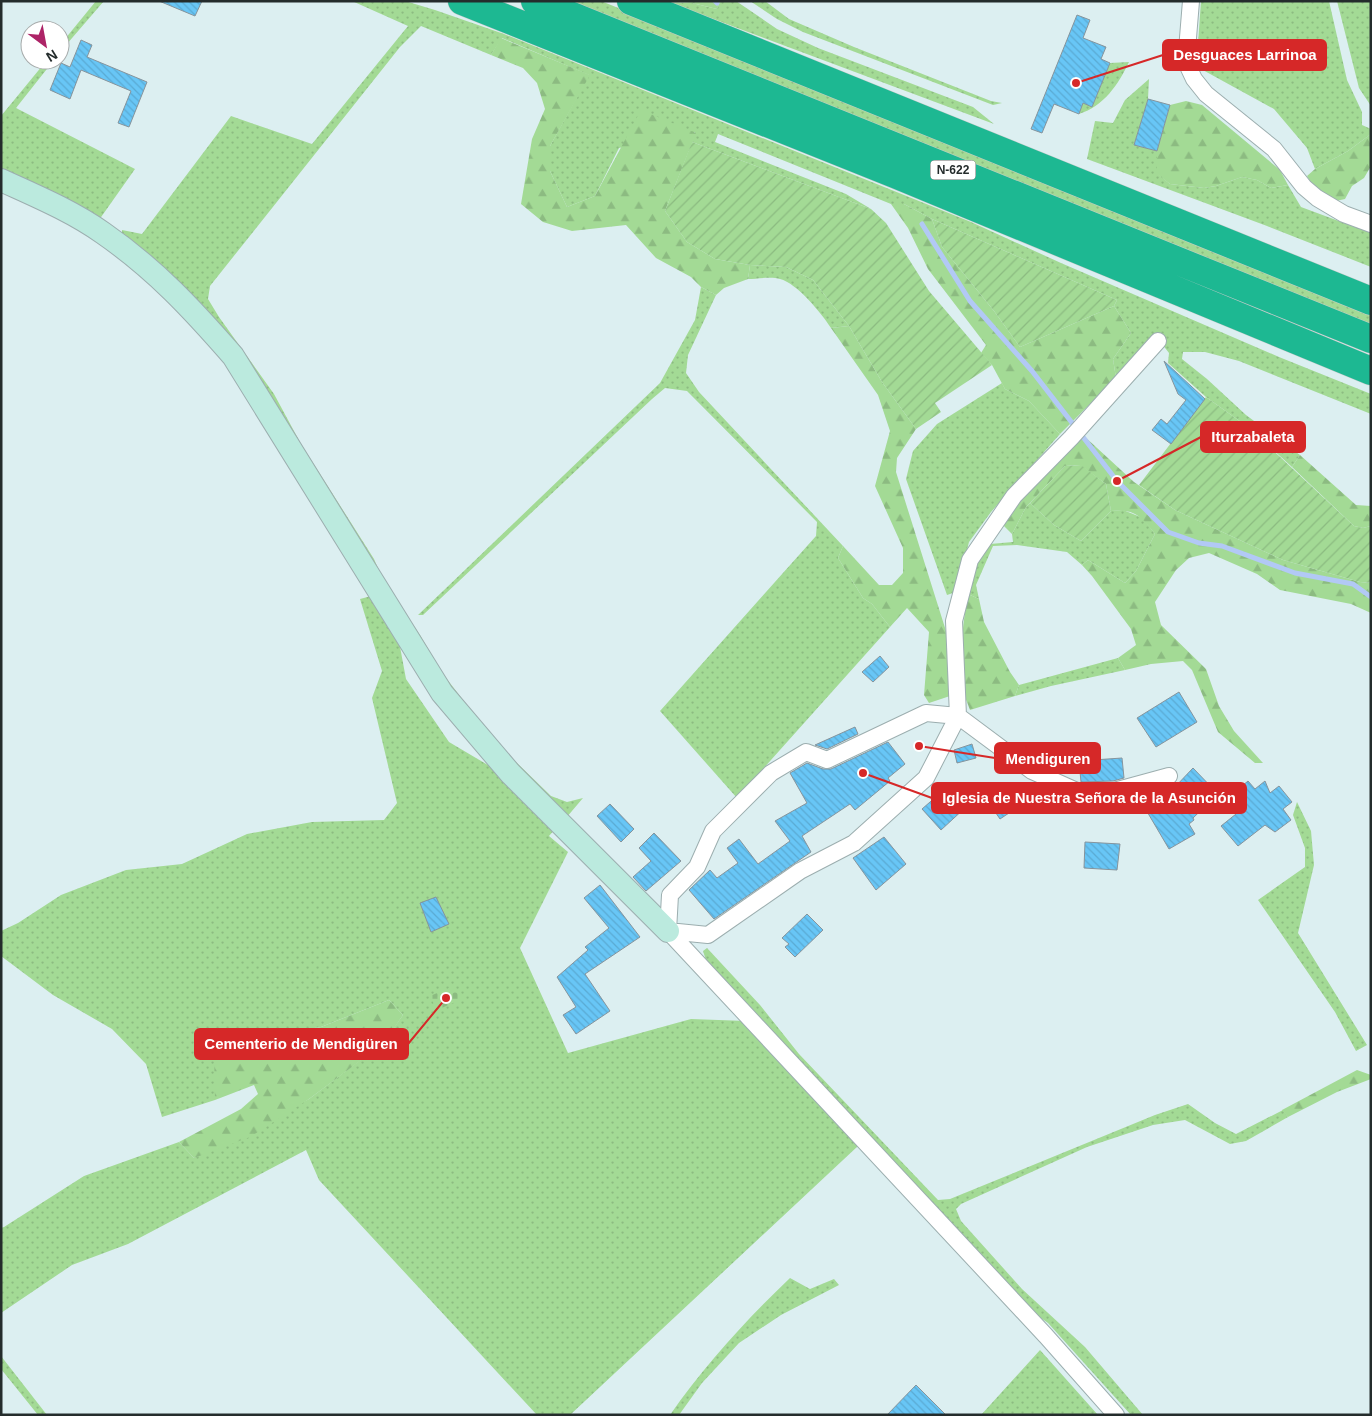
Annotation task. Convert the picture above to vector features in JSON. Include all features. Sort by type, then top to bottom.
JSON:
[{"type":"highway","points":[[462,1],[897,175],[1371,371]]},
{"type":"highway","name":"N-622","points":[[535,1],[1371,339]]},
{"type":"highway","name":"N-622","points":[[631,1],[1371,301]]},
{"type":"street","points":[[1191,1],[1186,62],[1194,79],[1206,94],[1274,149],[1304,187],[1344,214],[1371,224]]},
{"type":"street","points":[[1,180],[59,207],[102,232],[149,268],[190,307],[233,356],[442,693],[510,773],[668,931],[1046,1336],[1116,1415]]},
{"type":"street","points":[[668,931],[708,934],[800,871],[854,843],[926,778],[958,716],[954,621],[970,560],[1014,496],[1071,438],[1158,341]]},
{"type":"street","points":[[668,931],[670,895],[697,867],[713,831],[771,773],[806,752],[827,760],[926,713],[958,716],[1032,771],[1079,792],[1114,791],[1169,776]]},
{"type":"green space","points":[[96,1],[104,1],[70,40],[70,33]]},
{"type":"green space","points":[[352,1],[405,1],[504,34],[971,222],[1279,357],[1371,394],[1371,414],[1239,361],[1205,352],[1183,352],[1182,359],[1246,415],[1300,455],[1292,467],[1248,427],[1206,397],[1168,363],[1169,353],[1155,335],[1116,378],[1113,359],[1131,333],[1114,306],[1117,300],[932,219],[904,204],[891,204],[718,134],[715,142],[846,194],[871,209],[692,142],[695,132],[619,148],[595,196],[567,207],[550,171],[550,146],[589,75],[502,38],[491,55],[421,26],[400,47],[210,286],[208,299],[274,394],[301,444],[374,559],[383,580],[420,635],[443,674],[480,722],[515,761],[551,796],[567,802],[583,798],[566,818],[477,730],[270,401],[122,239],[122,230],[142,234],[231,116],[312,144],[408,26]]},
{"type":"green space","points":[[565,1],[601,1],[1371,312],[1371,329]]},
{"type":"green space","points":[[667,1],[720,1],[717,9],[692,3]]},
{"type":"green space","points":[[720,1],[736,1],[777,29],[818,48],[973,107],[994,124],[668,2],[692,3],[717,9]]},
{"type":"green space","points":[[750,1],[765,1],[789,19],[854,47],[991,101],[1002,103],[993,105],[803,32],[777,19]]},
{"type":"green space","points":[[1201,1],[1329,1],[1347,80],[1362,112],[1362,125],[1371,129],[1371,134],[1348,151],[1315,169],[1307,148],[1274,109],[1201,69],[1197,58]]},
{"type":"green space","points":[[1337,1],[1371,1],[1371,106],[1359,88]]},
{"type":"green space","points":[[501,38],[590,75],[550,146],[550,171],[567,207],[595,196],[641,110],[696,133],[665,211],[687,242],[715,259],[750,265],[748,279],[724,288],[716,295],[701,287],[691,277],[656,258],[626,225],[572,231],[543,222],[521,204],[532,139],[545,109],[537,83],[523,68],[491,55]]},
{"type":"green space","points":[[1129,62],[1109,94],[1096,106],[1079,114],[1083,103],[1092,107],[1110,63]]},
{"type":"green space","points":[[39,70],[46,70],[16,108],[135,169],[99,220],[1,173],[1,116]]},
{"type":"green space","points":[[1149,79],[1148,99],[1134,145],[1157,151],[1158,174],[1170,184],[1204,188],[1242,177],[1257,180],[1271,188],[1288,185],[1301,207],[1371,233],[1371,267],[1087,159],[1095,121],[1113,123],[1125,100]]},
{"type":"green space","points":[[1186,101],[1202,105],[1280,170],[1288,185],[1271,188],[1257,180],[1242,177],[1204,188],[1170,184],[1157,174],[1157,151],[1170,105]]},
{"type":"green space","points":[[1371,134],[1371,166],[1364,178],[1352,186],[1345,199],[1336,201],[1313,186],[1307,176],[1315,169],[1348,151]]},
{"type":"green space","points":[[692,142],[871,209],[886,223],[929,291],[992,365],[935,403],[941,412],[916,429],[882,382],[849,326],[813,280],[786,267],[750,265],[715,259],[687,242],[665,211]]},
{"type":"green space","points":[[891,204],[904,204],[932,219],[942,247],[994,311],[1020,347],[1114,306],[1131,333],[1113,359],[1116,378],[1060,434],[1029,401],[1005,389],[992,365],[981,353],[986,345],[928,269],[908,228]]},
{"type":"green space","points":[[932,219],[1117,300],[1114,306],[1020,347],[994,311],[942,247]]},
{"type":"green space","points":[[750,265],[786,267],[813,280],[849,326],[831,328],[809,300],[787,282],[773,278],[748,279]]},
{"type":"green space","points":[[701,287],[716,295],[688,355],[686,373],[699,392],[843,546],[838,558],[863,598],[872,604],[890,627],[737,798],[660,711],[816,536],[817,522],[687,391],[665,388],[423,615],[418,615],[660,383],[695,320]]},
{"type":"green space","points":[[849,326],[882,382],[916,429],[897,458],[896,472],[946,631],[950,696],[929,703],[924,695],[929,632],[907,608],[890,627],[872,604],[863,598],[838,558],[843,546],[879,585],[892,585],[903,573],[903,548],[875,486],[890,431],[878,395],[831,328]]},
{"type":"green space","points":[[1002,383],[1005,389],[1029,401],[1060,434],[991,512],[969,542],[956,592],[947,595],[906,479],[913,451],[937,424]]},
{"type":"green space","points":[[1206,397],[1248,427],[1354,526],[1363,528],[1371,526],[1371,583],[1360,582],[1283,560],[1175,510],[1139,485]]},
{"type":"green space","points":[[1084,436],[1134,482],[1175,510],[1283,560],[1360,582],[1371,583],[1371,613],[1351,604],[1280,590],[1257,574],[1209,553],[1189,558],[1176,570],[1155,602],[1161,625],[1206,669],[1219,706],[1234,731],[1263,763],[1255,763],[1218,732],[1192,670],[1183,661],[1151,664],[1125,670],[1118,658],[1136,645],[1131,629],[1082,565],[1088,560],[1125,583],[1136,571],[1155,534],[1141,518],[1132,512],[1111,511],[1106,484],[1080,465],[1065,466],[1026,507],[1012,534],[1001,523]]},
{"type":"green space","points":[[1300,455],[1356,505],[1371,506],[1371,526],[1363,528],[1354,526],[1292,467]]},
{"type":"green space","points":[[1081,465],[1106,484],[1111,511],[1081,541],[1054,525],[1030,503],[1065,466]]},
{"type":"green space","points":[[1030,503],[1054,525],[1081,541],[1111,511],[1123,510],[1143,518],[1155,534],[1136,571],[1125,583],[1088,560],[1082,565],[1067,552],[1017,545],[993,546],[976,585],[979,599],[968,594],[982,549],[990,544],[1013,542],[1012,534]]},
{"type":"green space","points":[[968,594],[979,599],[984,622],[1010,672],[1019,685],[1015,696],[970,710],[963,691],[961,668],[963,629]]},
{"type":"green space","points":[[375,595],[398,636],[406,679],[449,742],[503,774],[556,828],[549,836],[568,852],[520,948],[568,1053],[691,1019],[746,1021],[858,1146],[570,1415],[537,1415],[319,1180],[306,1150],[128,1244],[72,1265],[1,1313],[1,1228],[84,1176],[179,1142],[194,1158],[309,1099],[383,1043],[403,1015],[389,1000],[321,1027],[241,1040],[215,1048],[215,1100],[162,1117],[146,1064],[112,1029],[53,995],[1,956],[1,931],[18,923],[61,895],[126,870],[182,864],[247,834],[312,822],[384,820],[397,803],[372,698],[382,671],[360,599]]},
{"type":"green space","points":[[1118,658],[1125,670],[1015,696],[1019,685]]},
{"type":"green space","points":[[1297,802],[1311,831],[1314,865],[1298,933],[1367,1045],[1356,1051],[1335,1012],[1258,900],[1305,867],[1305,848],[1293,815]]},
{"type":"green space","points":[[707,948],[760,1005],[799,1054],[938,1200],[950,1199],[1155,1115],[1188,1104],[1215,1123],[1236,1134],[1283,1110],[1288,1117],[1246,1141],[1230,1144],[1185,1120],[1153,1125],[1087,1147],[961,1204],[956,1209],[961,1221],[1022,1289],[1085,1347],[1143,1415],[1131,1415],[1048,1323],[1031,1311],[706,960],[703,951]]},
{"type":"green space","points":[[454,986],[462,999],[437,1010],[430,996]]},
{"type":"green space","points":[[389,1000],[403,1015],[384,1043],[309,1099],[250,1137],[194,1158],[179,1142],[241,1109],[258,1094],[254,1085],[215,1100],[214,1048],[241,1040],[321,1027]]},
{"type":"green space","points":[[1357,1070],[1371,1075],[1371,1079],[1337,1092],[1288,1117],[1282,1110]]},
{"type":"green space","points":[[790,1278],[810,1289],[834,1279],[839,1285],[781,1315],[739,1343],[702,1383],[679,1415],[670,1415],[697,1378],[758,1310]]},
{"type":"green space","points":[[1040,1350],[1098,1415],[981,1415]]},
{"type":"green space","points":[[1,1356],[47,1415],[38,1415],[1,1369]]},
{"type":"building","points":[[159,1],[202,1],[195,16]]},
{"type":"building","points":[[1077,15],[1090,20],[1083,38],[1106,47],[1101,59],[1110,63],[1092,107],[1083,103],[1079,114],[1054,104],[1042,133],[1031,129]]},
{"type":"building","points":[[81,40],[92,45],[87,57],[147,82],[129,127],[118,123],[131,91],[81,70],[70,99],[50,90],[58,70],[70,70]]},
{"type":"building","points":[[1148,99],[1170,105],[1157,151],[1134,145]]},
{"type":"building","points":[[1164,361],[1205,399],[1171,444],[1152,430],[1161,419],[1167,424],[1186,400],[1178,394]]},
{"type":"building","points":[[880,656],[889,667],[873,682],[862,672]]},
{"type":"building","points":[[1179,692],[1197,722],[1156,747],[1137,718]]},
{"type":"building","points":[[855,727],[858,734],[827,749],[815,745]]},
{"type":"building","points":[[888,742],[905,764],[888,778],[890,781],[855,810],[850,804],[802,836],[811,852],[714,919],[689,890],[710,870],[717,878],[738,863],[727,848],[739,839],[758,864],[790,841],[775,821],[807,803],[790,773],[807,763],[823,769],[831,769]]},
{"type":"building","points":[[972,744],[976,758],[957,763],[954,750]]},
{"type":"building","points":[[1122,758],[1124,778],[1113,781],[1081,782],[1079,761]]},
{"type":"building","points":[[1193,768],[1218,794],[1189,824],[1195,834],[1169,849],[1142,803],[1160,789],[1170,786],[1174,788]]},
{"type":"building","points":[[1248,781],[1255,789],[1265,781],[1270,793],[1279,786],[1292,802],[1283,809],[1291,820],[1275,832],[1265,825],[1238,846],[1221,826],[1236,814],[1224,801]]},
{"type":"building","points":[[1004,785],[1021,805],[1000,819],[985,797]]},
{"type":"building","points":[[946,788],[966,807],[941,830],[922,809]]},
{"type":"building","points":[[610,804],[634,829],[621,842],[597,816]]},
{"type":"building","points":[[654,833],[681,861],[646,891],[633,877],[651,861],[639,848]]},
{"type":"building","points":[[884,837],[906,864],[876,890],[853,858]]},
{"type":"building","points":[[1085,842],[1120,844],[1117,870],[1084,868]]},
{"type":"building","points":[[600,885],[640,937],[585,974],[610,1011],[576,1034],[563,1015],[576,1007],[557,977],[588,950],[585,947],[609,928],[584,898]]},
{"type":"building","points":[[436,897],[449,924],[431,932],[420,903]]},
{"type":"building","points":[[807,914],[823,930],[795,957],[785,947],[789,944],[782,938]]},
{"type":"building","points":[[916,1385],[946,1415],[887,1415]]},
{"type":"waterway","points":[[922,224],[970,301],[1032,371],[1117,481],[1168,532],[1199,543],[1222,546],[1295,573],[1353,584],[1371,597]]},
{"type":"place","name":"Desguaces Larrinoa","points":[[1076,83]]},
{"type":"place","name":"Iturzabaleta","points":[[1117,481]]},
{"type":"place","name":"Mendiguren","points":[[919,746]]},
{"type":"place","name":"Iglesia de Nuestra Señora de la Asunción","points":[[863,773]]},
{"type":"place","name":"Cementerio de Mendigüren","points":[[446,998]]}]
